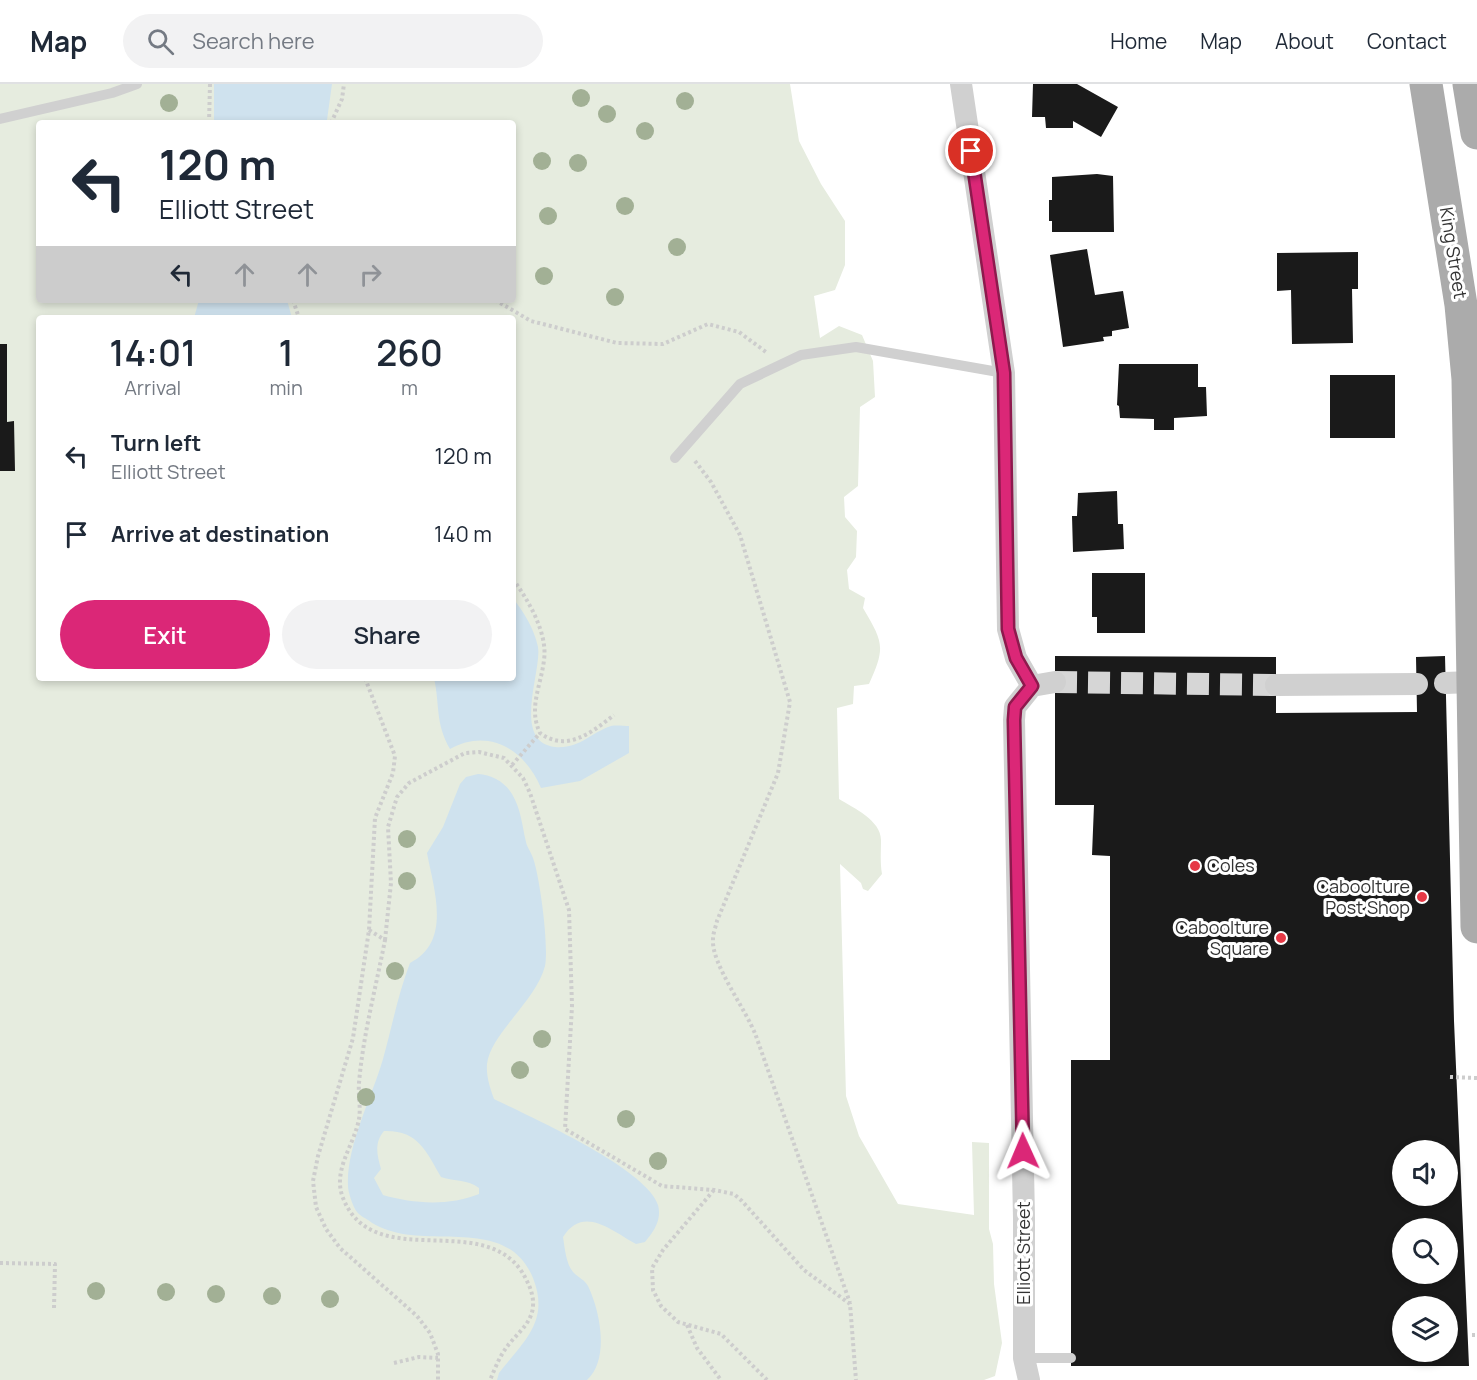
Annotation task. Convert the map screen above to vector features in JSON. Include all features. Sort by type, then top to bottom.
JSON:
[{"type":"main road","name":"King Street","points":[[1426,84],[1465,344],[1459,683],[1477,927]]},
{"type":"main road","points":[[1469,84],[1477,133]]},
{"type":"street","points":[[961,84],[1004,373],[1008,629],[1016,658],[1032,686],[1055,682]]},
{"type":"street","points":[[1276,685],[1417,684]]},
{"type":"street","name":"Elliott Street","points":[[1029,1380],[1024,1358],[1024,1218],[1014,720],[1015,707],[1032,686]]},
{"type":"street","name":"Elliott Street","points":[[1016,1380],[1024,1358]]},
{"type":"lane","points":[[0,120],[112,93],[137,84]]},
{"type":"lane","points":[[675,458],[740,384],[801,355],[856,347],[1004,373]]},
{"type":"lane","points":[[1024,1358],[1071,1358]]},
{"type":"path","points":[[209,120],[210,84]]},
{"type":"path","points":[[332,120],[342,99],[344,84]]},
{"type":"path","points":[[500,303],[531,321],[616,343],[663,344],[708,324],[739,332],[783,365]]},
{"type":"path","points":[[685,447],[711,482],[740,536],[790,702],[778,773],[717,921],[712,939],[714,956],[747,1013],[850,1304],[856,1380]]},
{"type":"path","points":[[516,582],[530,607],[544,651],[534,714],[540,733],[561,742],[576,740],[614,715]]},
{"type":"path","points":[[366,681],[395,756],[393,773],[375,818],[369,930],[353,1038],[318,1156],[313,1181],[316,1207],[326,1229],[340,1248],[417,1316],[430,1333],[438,1358],[438,1380]]},
{"type":"path","points":[[512,765],[540,733]]},
{"type":"path","points":[[490,1380],[504,1350],[522,1330],[533,1307],[531,1291],[519,1269],[492,1249],[478,1244],[417,1241],[385,1235],[355,1218],[342,1195],[341,1179],[344,1160],[359,1120],[359,1082],[385,940],[391,883],[388,827],[397,797],[421,775],[465,753],[493,754],[512,765],[530,793],[568,910],[572,1006],[565,1129],[662,1186],[734,1194],[804,1270],[850,1304]]},
{"type":"path","points":[[369,930],[385,940]]},
{"type":"path","points":[[1450,1077],[1477,1078]]},
{"type":"path","points":[[714,1190],[663,1250],[652,1268],[653,1290],[661,1306],[678,1322],[721,1334],[767,1380]]},
{"type":"path","points":[[0,1263],[55,1264],[54,1308]]},
{"type":"path","points":[[686,1325],[697,1348],[721,1380]]},
{"type":"path","points":[[394,1363],[419,1357],[438,1358]]},
{"type":"shaded area","points":[[0,84],[790,84],[799,141],[821,184],[845,221],[845,265],[835,290],[814,296],[820,338],[839,326],[862,335],[873,361],[875,397],[860,407],[858,486],[844,497],[845,517],[857,531],[856,557],[847,570],[849,589],[865,598],[863,608],[875,629],[880,653],[869,684],[854,686],[853,704],[837,708],[839,799],[866,816],[877,827],[881,841],[882,874],[868,891],[863,889],[861,883],[840,864],[846,1096],[859,1136],[898,1204],[974,1215],[972,1142],[989,1143],[989,1229],[993,1244],[994,1284],[1002,1343],[995,1376],[984,1380],[0,1380]]},
{"type":"water","points":[[214,84],[332,84],[327,120],[214,120]]},
{"type":"water","points":[[198,303],[288,303],[291,315],[195,315]]},
{"type":"water","points":[[516,602],[534,633],[538,647],[531,719],[534,733],[542,742],[555,747],[564,747],[578,743],[611,726],[629,726],[629,753],[580,781],[541,788],[526,763],[504,746],[478,740],[450,749],[442,731],[435,681],[516,681]]},
{"type":"water","points":[[478,774],[488,776],[506,786],[512,794],[536,867],[545,928],[546,957],[540,979],[490,1052],[487,1073],[494,1099],[559,1131],[610,1160],[632,1175],[649,1191],[658,1205],[658,1220],[645,1242],[636,1244],[607,1227],[588,1221],[571,1228],[563,1237],[569,1266],[588,1286],[599,1321],[601,1348],[599,1360],[587,1380],[497,1380],[499,1373],[532,1330],[536,1319],[537,1293],[533,1278],[520,1257],[502,1245],[481,1239],[411,1235],[388,1230],[358,1213],[349,1192],[348,1171],[355,1139],[383,1059],[406,975],[410,963],[423,954],[436,929],[436,899],[427,853],[443,827],[460,784],[466,777]],"holes":[[[384,1131],[405,1134],[420,1144],[441,1177],[475,1185],[479,1188],[479,1194],[444,1202],[419,1202],[383,1195],[374,1178],[381,1169],[378,1145]]]},
{"type":"building","points":[[1033,84],[1077,84],[1118,107],[1101,137],[1073,121],[1073,128],[1046,128],[1045,117],[1032,117]]},
{"type":"building","points":[[1097,174],[1113,176],[1114,232],[1052,232],[1052,221],[1049,221],[1049,200],[1052,200],[1052,177]]},
{"type":"building","points":[[1087,249],[1095,295],[1123,291],[1129,328],[1112,331],[1112,336],[1103,337],[1104,341],[1063,347],[1050,255]]},
{"type":"building","points":[[1358,252],[1358,289],[1352,289],[1353,343],[1292,344],[1291,290],[1277,291],[1277,253]]},
{"type":"building","points":[[0,344],[7,344],[7,422],[14,421],[15,471],[0,471]]},
{"type":"building","points":[[1119,364],[1198,364],[1198,387],[1206,387],[1207,416],[1174,418],[1174,430],[1154,430],[1154,419],[1120,418],[1117,405]]},
{"type":"building","points":[[1330,375],[1395,375],[1395,438],[1330,438]]},
{"type":"building","points":[[1117,491],[1118,524],[1123,524],[1124,549],[1073,552],[1072,516],[1077,516],[1078,493]]},
{"type":"building","points":[[1092,573],[1145,573],[1145,633],[1097,633],[1097,617],[1092,617]]},
{"type":"building","name":"Caboolture Square","points":[[1055,656],[1276,657],[1276,713],[1417,712],[1416,657],[1445,656],[1454,1021],[1469,1366],[1071,1366],[1071,1060],[1110,1060],[1110,856],[1092,855],[1094,805],[1055,805]]},
{"type":"tunnel","points":[[1055,682],[1276,685]]},
{"type":"place","name":"Coles","points":[[1195,866]]},
{"type":"place","name":"Caboolture Post Shop","points":[[1422,897]]},
{"type":"place","name":"Caboolture Square","points":[[1281,938]]},
{"type":"route","points":[[971,151],[1004,373],[1008,629],[1016,658],[1032,686],[1022,695],[1015,707],[1014,720],[1023,1151]]}]
